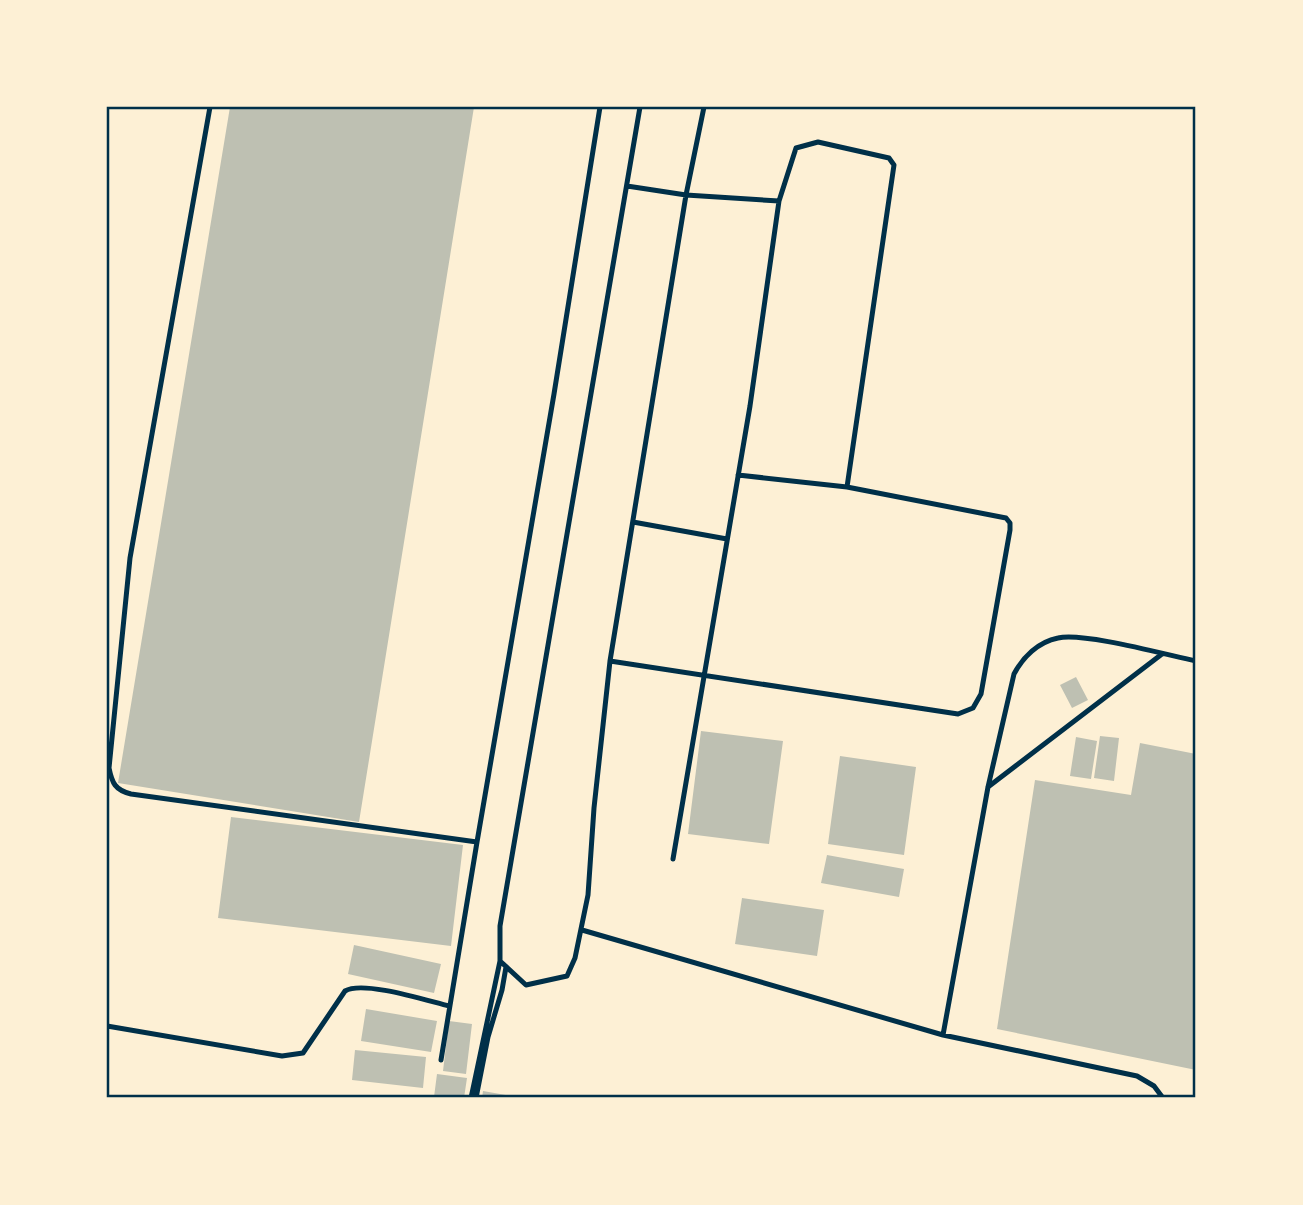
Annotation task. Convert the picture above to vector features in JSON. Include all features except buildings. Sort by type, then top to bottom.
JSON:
[{"type":"lane","points":[[210,107],[130,558],[109,768],[112,783],[120,791],[141,796],[477,842]]},
{"type":"lane","points":[[440,1060],[554,394],[600,107]]},
{"type":"lane","points":[[474,1098],[500,961],[500,926],[640,107]]},
{"type":"lane","points":[[500,961],[526,985],[567,976],[582,930],[588,895],[594,808],[610,661],[704,107]]},
{"type":"lane","points":[[673,859],[750,406],[779,201],[796,148],[818,142],[889,158],[894,165],[847,487]]},
{"type":"lane","points":[[627,186],[687,195],[779,201]]},
{"type":"lane","points":[[610,661],[958,714],[972,708],[981,694],[1010,523],[1006,518],[847,487],[738,475]]},
{"type":"lane","points":[[633,522],[727,539]]},
{"type":"lane","points":[[943,1035],[988,787],[1014,674],[1023,657],[1058,638],[1087,639],[1196,661]]},
{"type":"lane","points":[[988,787],[1162,654]]},
{"type":"lane","points":[[582,930],[943,1035],[1137,1076],[1154,1086],[1163,1098]]},
{"type":"lane","points":[[474,1098],[506,967]]},
{"type":"lane","points":[[107,1026],[282,1056],[303,1053],[337,1002],[350,988],[387,991],[449,1006]]}]
